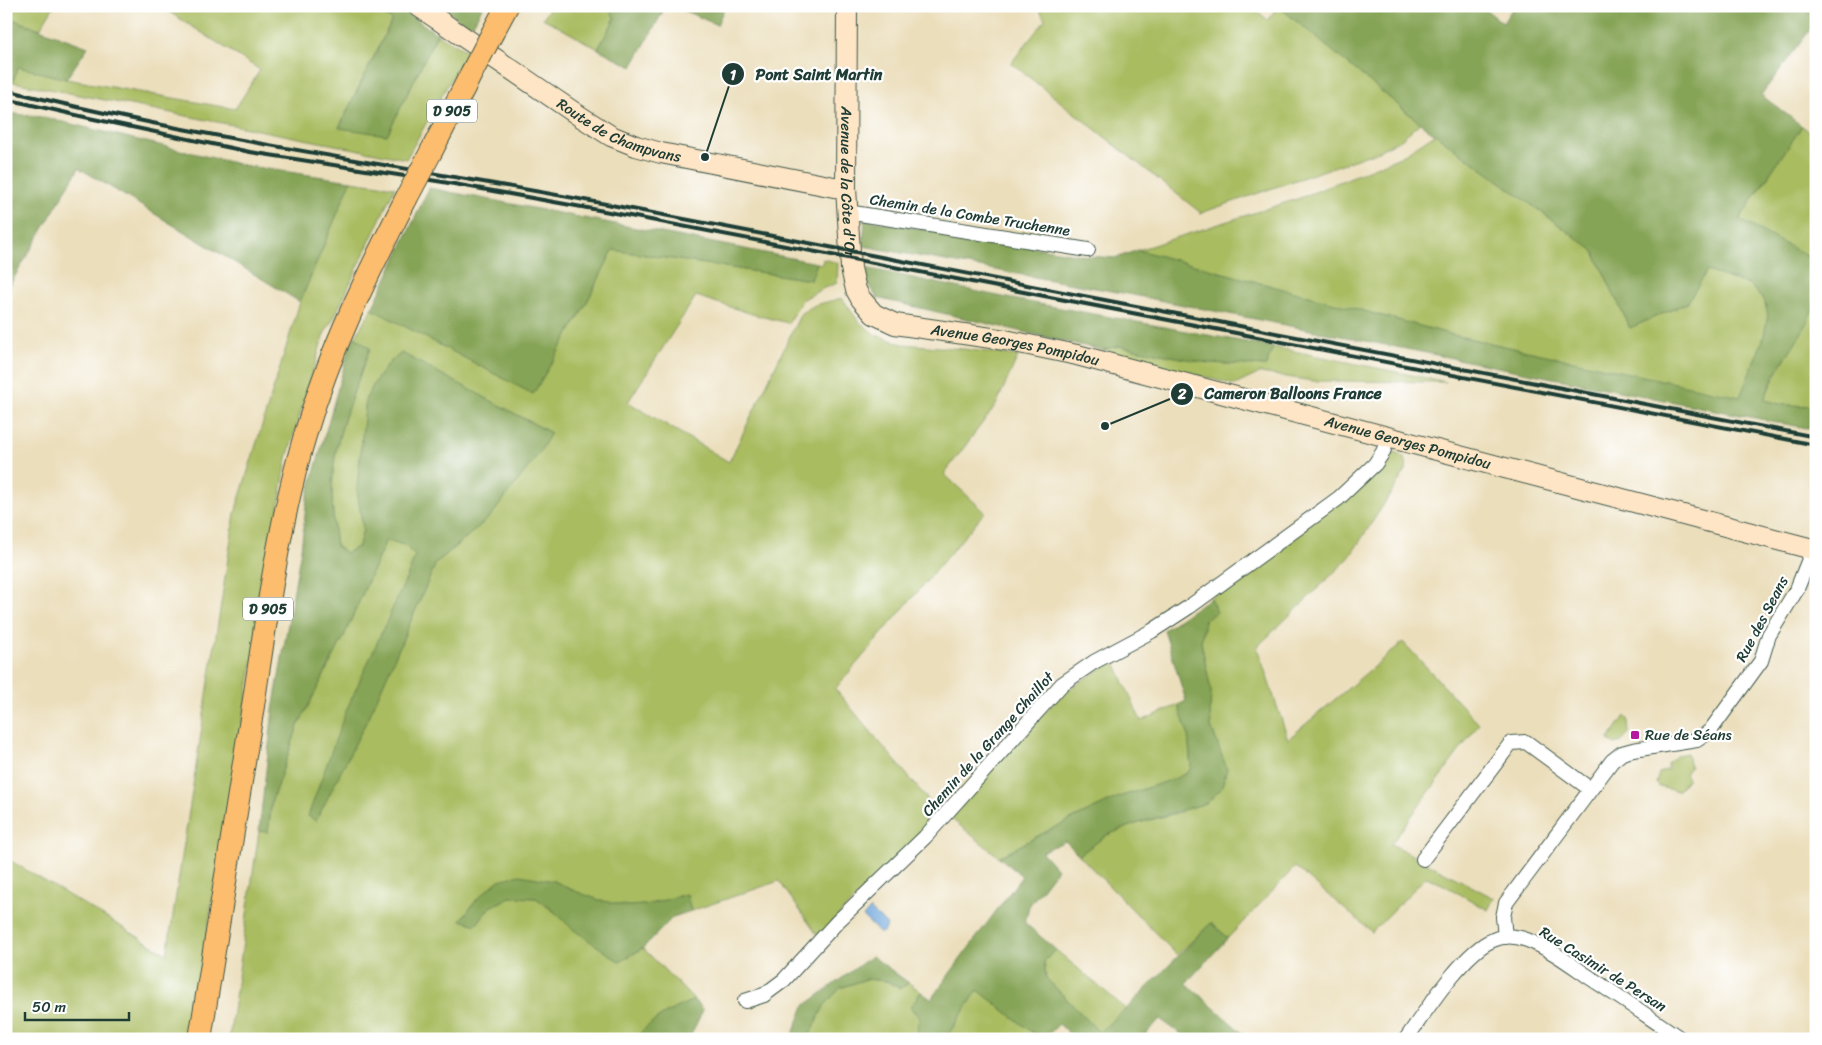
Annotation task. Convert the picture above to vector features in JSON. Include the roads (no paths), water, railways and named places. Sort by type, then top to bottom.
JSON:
[{"type":"main road","name":"Route de Champvans","points":[[418,6],[611,136],[661,153],[846,188]]},
{"type":"main road","name":"D 905","points":[[200,1039],[271,590],[294,476],[306,431],[337,340],[377,255],[508,6]]},
{"type":"main road","name":"Avenue de la Côte d'Or","points":[[847,6],[846,188],[851,268]]},
{"type":"main road","name":"Avenue Georges Pompidou","points":[[851,268],[856,290],[868,308],[874,314],[895,324],[1005,340],[1051,349],[1814,550]]},
{"type":"street","name":"Chemin de la Combe Truchenne","points":[[847,212],[1088,250]]},
{"type":"street","name":"Chemin de la Grange Chaillot","points":[[745,1001],[764,995],[784,980],[838,921],[924,837],[1062,684],[1094,662],[1152,631],[1189,607],[1305,524],[1339,498],[1370,470],[1383,452],[1388,438]]},
{"type":"street","name":"Rue des Seans","points":[[1505,936],[1503,917],[1506,903],[1612,761],[1622,753],[1691,742],[1704,737],[1710,731],[1761,661],[1769,635],[1797,589],[1814,550]]},
{"type":"street","points":[[1423,859],[1511,743],[1526,742],[1590,790]]},
{"type":"street","points":[[1406,1039],[1465,960],[1494,939],[1505,936]]},
{"type":"street","name":"Rue Casimir de Persan","points":[[1505,936],[1526,940],[1551,952],[1681,1039]]},
{"type":"water","points":[[870,909],[887,925],[885,931],[880,933],[863,917]]},
{"type":"railway","points":[[6,90],[155,124],[606,204],[1816,437]]},
{"type":"railway","points":[[6,99],[250,152],[443,182],[604,211],[1816,445]]},
{"type":"place","name":"Pont Saint Martin","points":[[705,157]]},
{"type":"place","name":"Cameron Balloons France","points":[[1105,426]]},
{"type":"place","name":"Rue de Séans","points":[[1635,735]]}]
